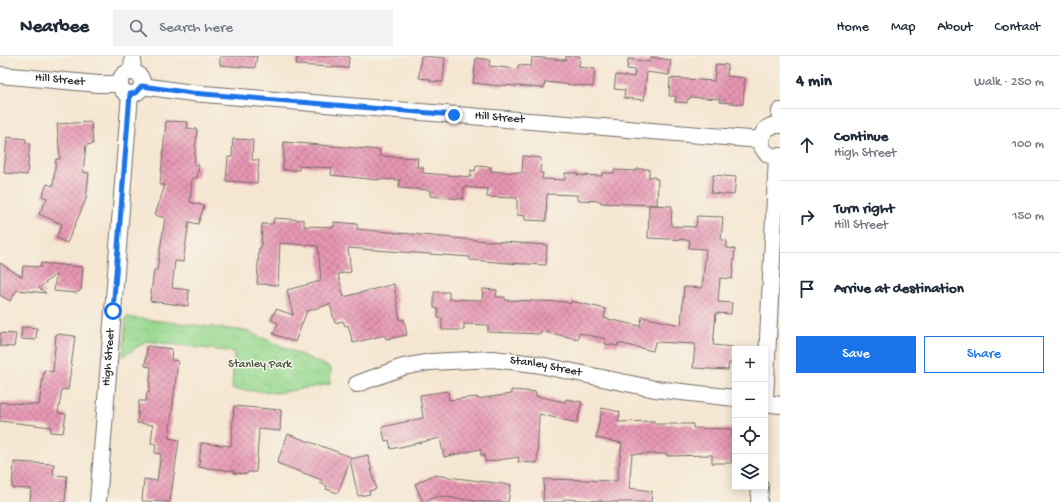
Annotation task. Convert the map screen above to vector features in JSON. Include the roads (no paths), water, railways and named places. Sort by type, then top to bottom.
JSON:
[{"type":"street","points":[[131,88],[122,76],[128,72],[133,64]]},
{"type":"street","name":"Hill Street","points":[[0,74],[200,94],[761,140]]},
{"type":"street","name":"High Street","points":[[98,502],[131,88]]},
{"type":"street","points":[[766,382],[778,156],[767,153],[763,150],[761,140],[762,135],[769,127],[780,120]]},
{"type":"street","name":"Stanley Street","points":[[357,384],[403,367],[430,362],[493,360],[534,364],[655,389],[732,398]]},
{"type":"street","points":[[768,403],[780,405]]},
{"type":"street","points":[[760,490],[760,502]]},
{"type":"park label","name":"Stanley Park","points":[[260,365]]}]
